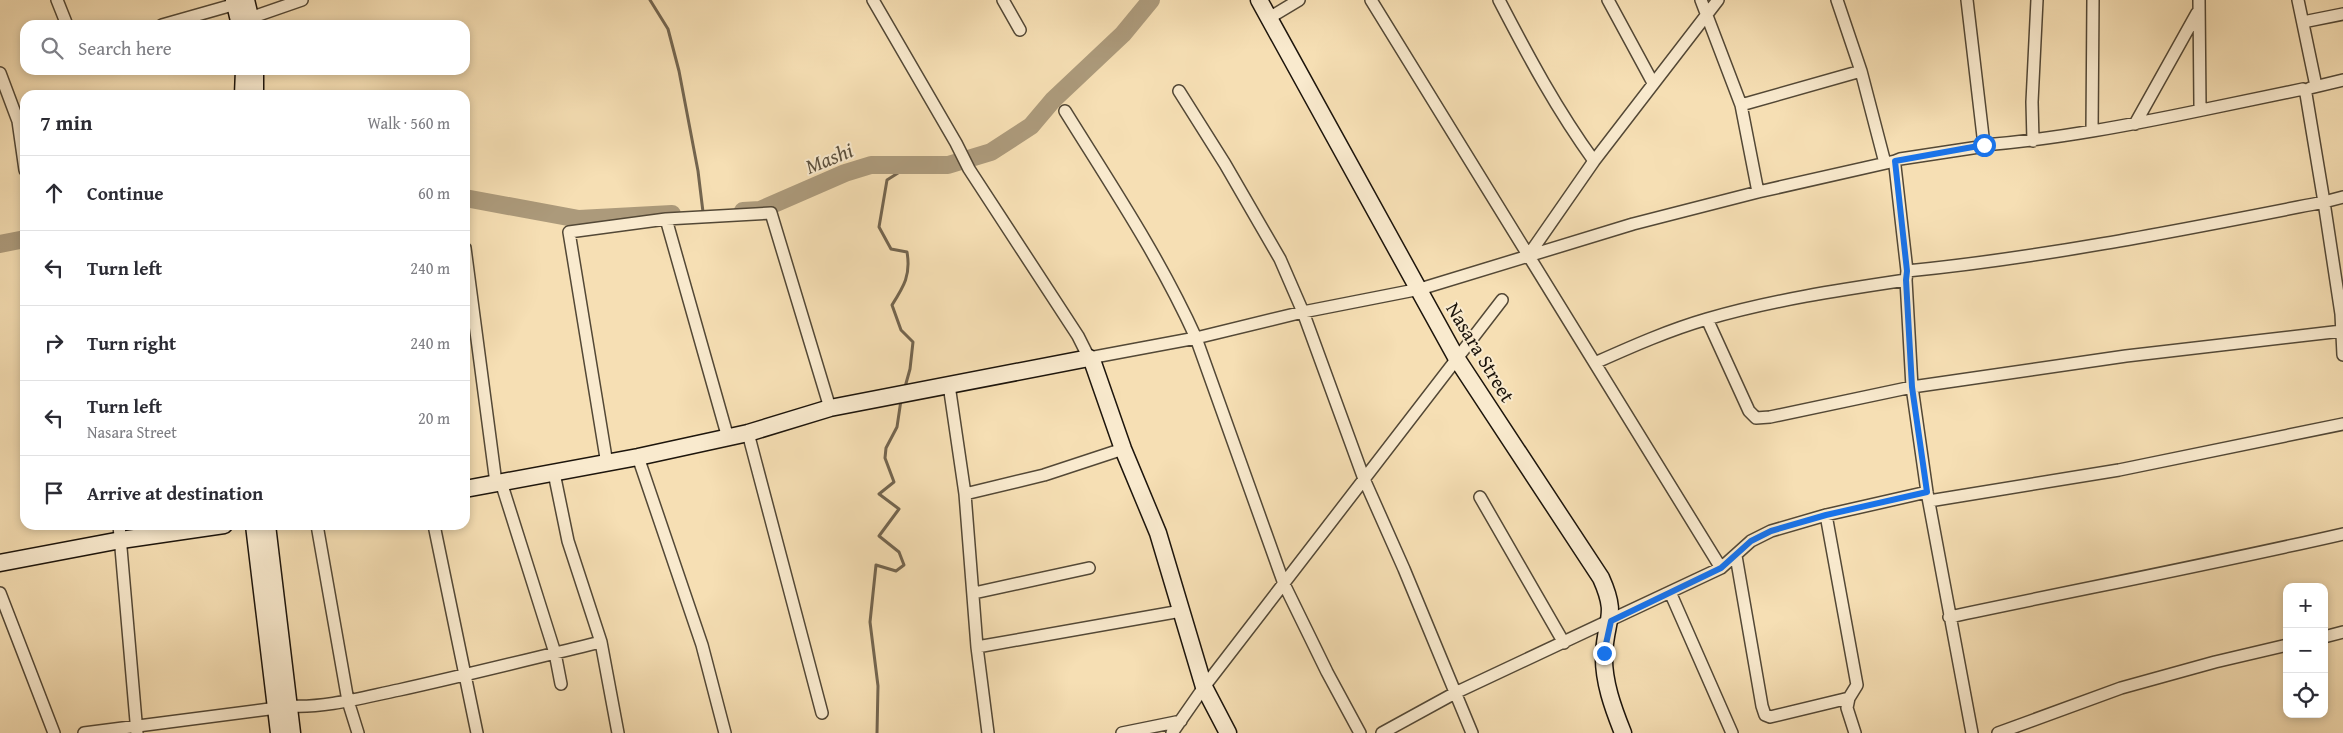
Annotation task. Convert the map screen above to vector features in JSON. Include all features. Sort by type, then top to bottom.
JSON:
[{"type":"street","points":[[56,0],[65,20]]},
{"type":"street","points":[[254,20],[302,0]]},
{"type":"street","points":[[873,0],[956,142],[969,169],[1078,336],[1093,363],[1123,449],[1158,533],[1204,687],[1228,733]]},
{"type":"street","points":[[1003,0],[1020,30]]},
{"type":"street","name":"Nasara Street","points":[[1259,0],[1457,359],[1601,578],[1608,595],[1611,621],[1604,653],[1606,685],[1623,733]]},
{"type":"street","points":[[1269,18],[1299,0]]},
{"type":"street","points":[[1371,0],[1528,256],[1597,362],[1721,568]]},
{"type":"street","points":[[1499,0],[1535,70],[1565,121],[1594,161]]},
{"type":"street","points":[[1608,0],[1653,83]]},
{"type":"street","points":[[1701,0],[1741,105],[1758,192]]},
{"type":"street","points":[[1528,256],[1594,161],[1718,0]]},
{"type":"street","points":[[1837,0],[1890,162],[1906,275],[1912,387],[1928,496],[1972,733]]},
{"type":"street","points":[[1967,0],[1984,145]]},
{"type":"street","points":[[2033,141],[2032,102],[2037,0]]},
{"type":"street","points":[[2092,131],[2093,0]]},
{"type":"street","points":[[2298,0],[2316,86]]},
{"type":"street","points":[[178,20],[239,1],[246,20]]},
{"type":"street","points":[[2135,124],[2198,6]]},
{"type":"street","points":[[2198,6],[2200,105],[2202,110]]},
{"type":"street","points":[[2304,22],[2343,14]]},
{"type":"street","points":[[1741,105],[1861,71]]},
{"type":"street","points":[[0,73],[18,121],[20,135]]},
{"type":"street","points":[[243,90],[244,75]]},
{"type":"street","points":[[255,75],[255,90]]},
{"type":"street","points":[[470,488],[638,458],[748,433],[830,408],[1196,338],[1303,312],[1420,289],[1633,224],[1758,192],[1890,162],[1984,145],[2033,141],[2135,124],[2343,80]]},
{"type":"street","points":[[2303,89],[2306,94],[2342,314],[2343,355]]},
{"type":"street","points":[[1179,91],[1225,164],[1280,259],[1303,312],[1364,479],[1404,569],[1472,733]]},
{"type":"street","points":[[1065,111],[1161,268],[1196,338],[1284,584],[1326,672],[1360,733]]},
{"type":"street","points":[[1597,362],[1650,339],[1707,319],[1799,297],[1906,275],[2058,252],[2343,197]]},
{"type":"street","points":[[607,464],[569,232],[666,219],[771,214],[830,408]]},
{"type":"street","points":[[666,219],[728,438]]},
{"type":"street","points":[[470,283],[499,483],[555,653],[560,684]]},
{"type":"street","points":[[1172,733],[1204,687],[1502,300]]},
{"type":"street","points":[[1707,319],[1749,411],[1756,418],[1770,417],[1912,387],[2126,356],[2342,330]]},
{"type":"street","points":[[949,385],[965,494],[977,647],[988,733]]},
{"type":"street","points":[[1382,733],[1455,693],[1721,568],[1751,541],[1771,531],[1826,515],[1928,496],[2119,470],[2343,424]]},
{"type":"street","points":[[748,433],[822,713]]},
{"type":"street","points":[[965,494],[1044,474],[1123,449]]},
{"type":"street","points":[[638,458],[702,645],[725,733]]},
{"type":"street","points":[[554,473],[568,541],[601,642],[618,733]]},
{"type":"street","points":[[1480,497],[1564,643]]},
{"type":"street","points":[[1826,515],[1857,685],[1849,698],[1847,708],[1855,733]]},
{"type":"street","points":[[0,563],[120,533],[159,530]]},
{"type":"street","points":[[255,530],[283,707],[292,733]]},
{"type":"street","points":[[267,530],[283,707],[279,733]]},
{"type":"street","points":[[318,530],[348,701],[358,733]]},
{"type":"street","points":[[435,530],[477,733]]},
{"type":"street","points":[[120,533],[136,729]]},
{"type":"street","points":[[1949,617],[2140,576],[2218,562],[2343,534]]},
{"type":"street","points":[[1736,556],[1765,715],[1770,717],[1849,698]]},
{"type":"street","points":[[974,593],[1089,568]]},
{"type":"street","points":[[1670,592],[1732,733]]},
{"type":"street","points":[[0,593],[54,733]]},
{"type":"street","points":[[977,647],[1181,611]]},
{"type":"street","points":[[2328,636],[2343,632]]},
{"type":"street","points":[[84,733],[136,729],[283,707],[304,707],[348,701],[464,676],[601,642]]},
{"type":"street","points":[[1998,733],[2121,688],[2215,662],[2283,646]]},
{"type":"street","points":[[1122,733],[1181,720]]},
{"type":"waterway","points":[[650,0],[668,29],[679,71],[698,171],[703,212]]},
{"type":"waterway","name":"Mashi","points":[[743,211],[760,210],[845,173],[871,165],[948,165],[991,152],[1031,126],[1053,100],[1123,34],[1151,0]]},
{"type":"waterway","points":[[905,387],[910,369],[913,342],[901,330],[892,305],[906,280],[908,267],[907,252],[891,249],[879,227],[887,180],[909,166]]},
{"type":"waterway","name":"Mashi","points":[[470,199],[579,219],[672,214]]},
{"type":"waterway","name":"Mashi","points":[[0,244],[20,240]]},
{"type":"waterway","points":[[877,733],[878,686],[870,622],[876,565],[896,571],[904,565],[899,552],[879,536],[899,509],[879,494],[894,482],[885,458],[886,448],[897,427],[901,400]]},
{"type":"route","points":[[1604,653],[1611,621],[1721,568],[1751,541],[1771,531],[1826,515],[1927,492],[1912,387],[1907,271],[1895,161],[1984,145]]}]
